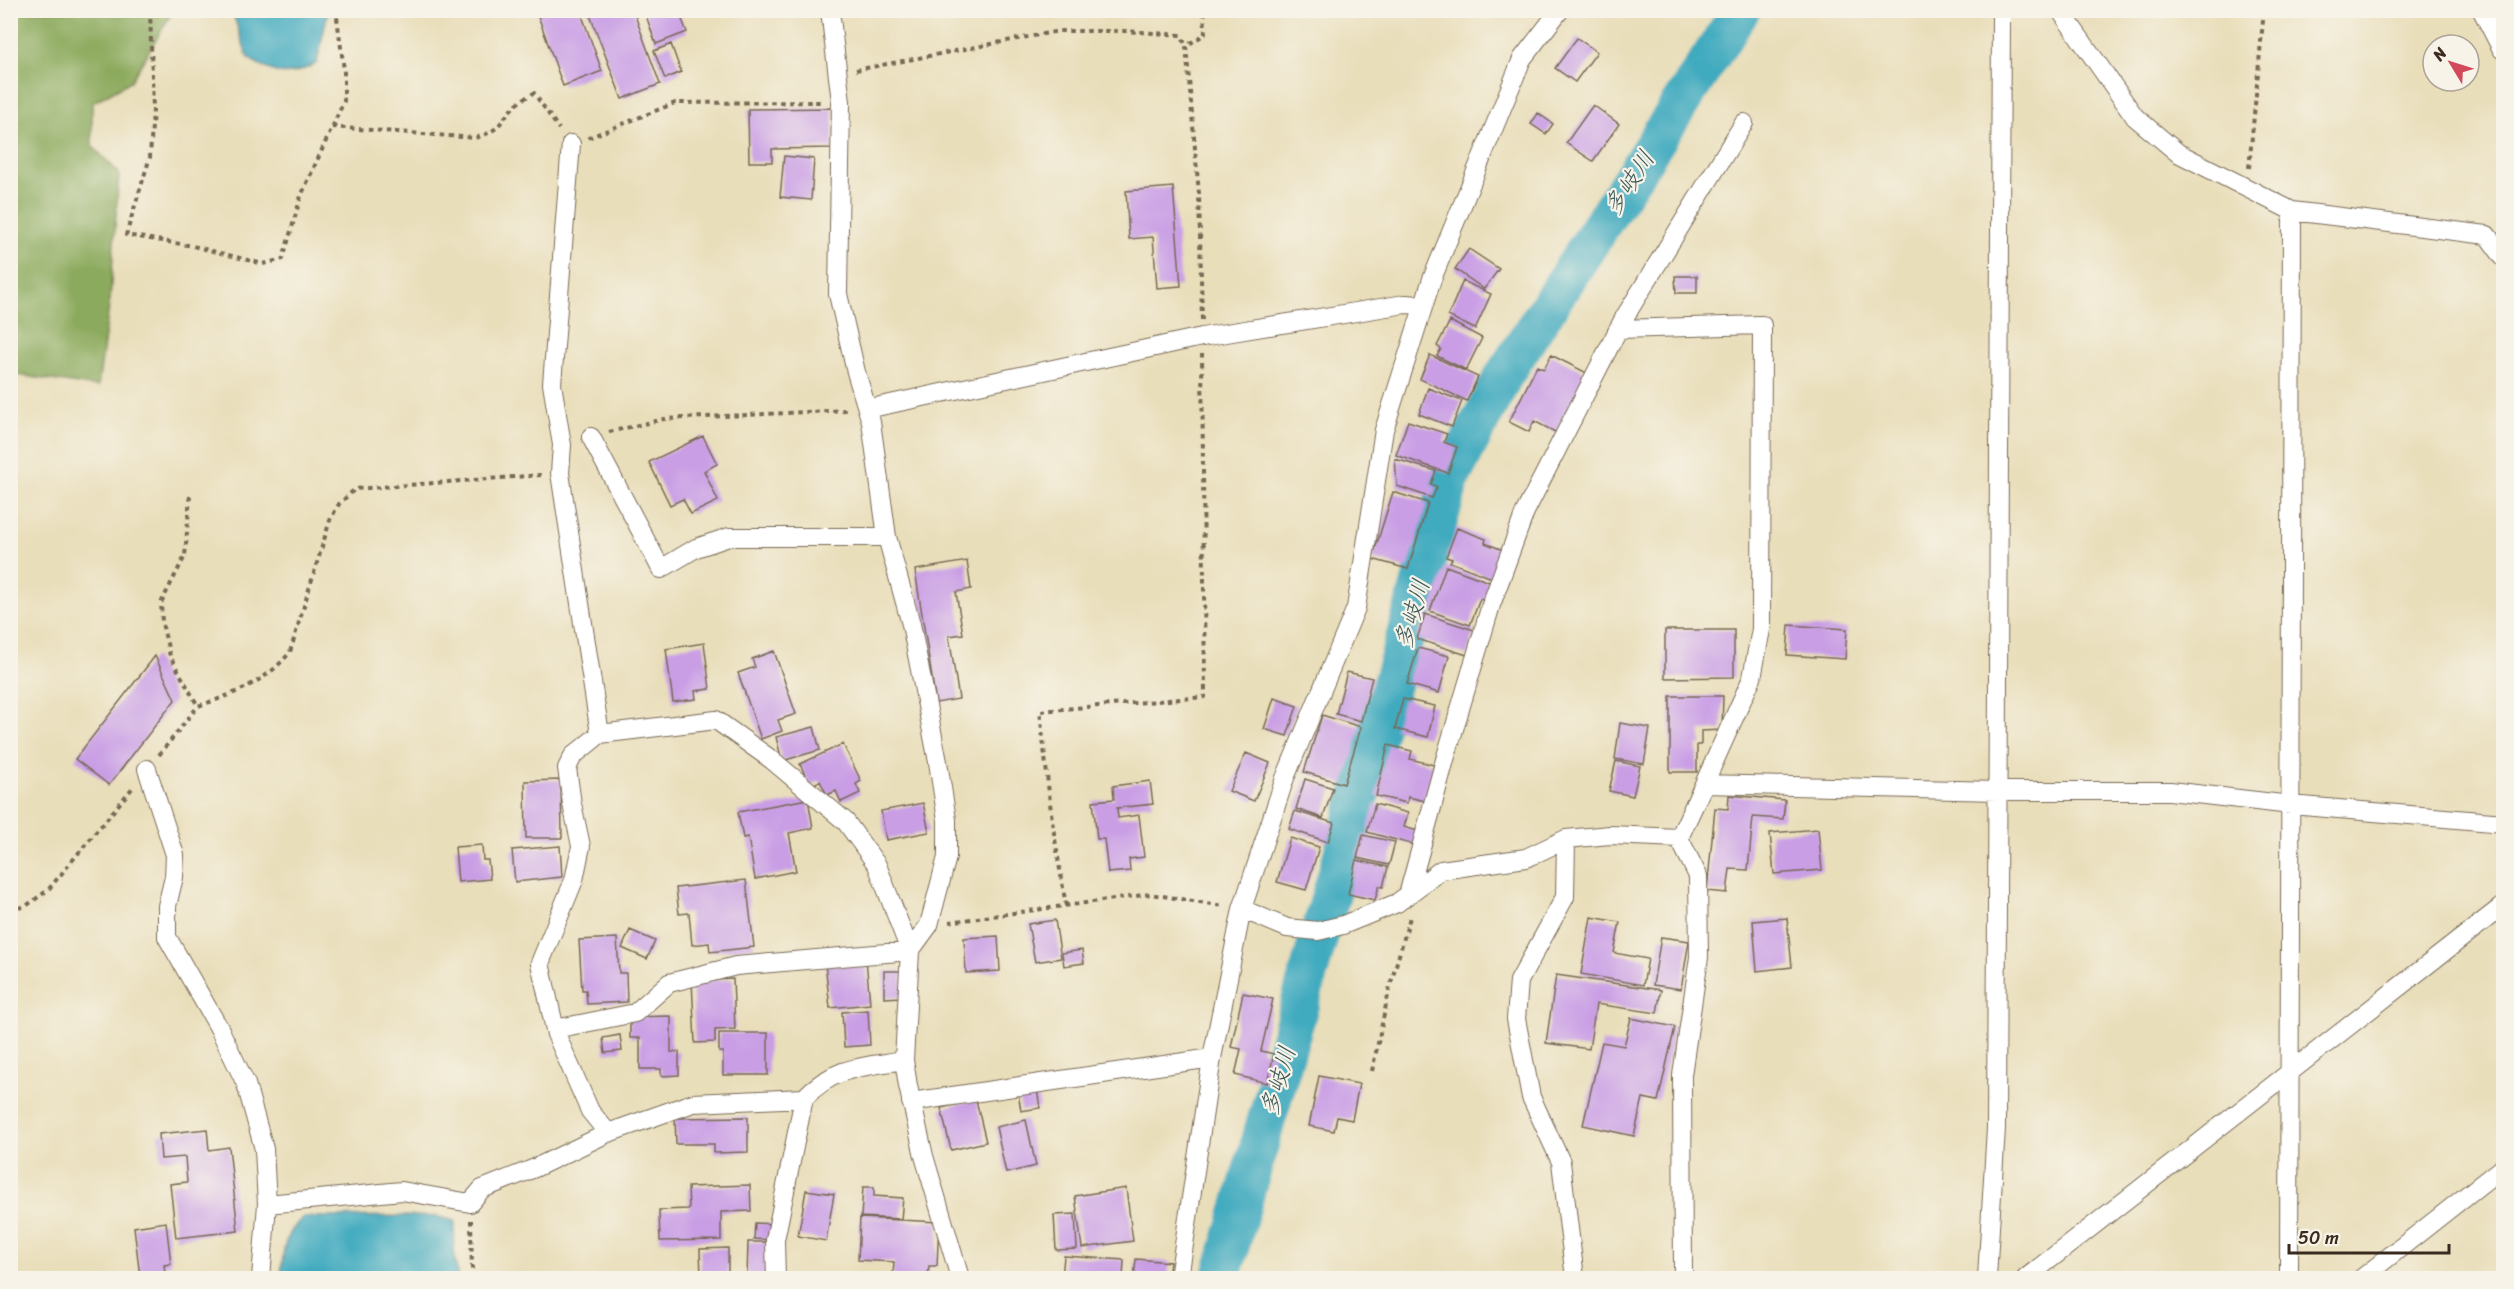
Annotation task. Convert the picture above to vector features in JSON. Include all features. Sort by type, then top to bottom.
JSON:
[{"type":"street","points":[[555,1029],[635,1013],[669,983],[736,966],[910,951],[929,925],[947,857],[947,820],[938,762],[910,624],[887,537],[871,422],[856,372],[838,294],[841,102],[830,10]]},
{"type":"street","points":[[1179,1278],[1212,1058],[1242,909],[1285,778],[1356,608],[1384,430],[1432,279],[1522,58],[1560,10]]},
{"type":"street","points":[[1987,1278],[1996,1128],[2001,10]]},
{"type":"street","points":[[2060,10],[2135,117],[2178,153],[2292,211],[2487,235],[2504,258]]},
{"type":"street","points":[[2485,10],[2504,47]]},
{"type":"street","points":[[1412,892],[1446,756],[1491,605],[1525,512],[1618,329],[1744,123]]},
{"type":"street","points":[[571,144],[552,384],[562,445],[560,473],[600,734]]},
{"type":"street","points":[[2289,1278],[2292,211]]},
{"type":"street","points":[[867,409],[1202,337],[1405,304],[1423,305]]},
{"type":"street","points":[[1618,329],[1762,325],[1761,629],[1752,678],[1678,838]]},
{"type":"street","points":[[591,437],[661,569],[696,548],[729,537],[887,537]]},
{"type":"street","points":[[608,1133],[590,1111],[555,1029],[540,963],[574,880],[581,846],[567,768],[573,756],[600,734],[716,720],[772,760],[846,822],[877,866],[910,951],[904,1060],[924,1156],[960,1278]]},
{"type":"street","points":[[147,769],[175,855],[174,877],[167,906],[167,937],[219,1028],[246,1084],[264,1149],[267,1204],[261,1278]]},
{"type":"street","points":[[1704,784],[1998,791],[2170,791],[2291,805],[2504,823]]},
{"type":"street","points":[[1242,909],[1287,928],[1318,931],[1342,925],[1397,903],[1442,870],[1526,858],[1566,839],[1610,835],[1678,838]]},
{"type":"street","points":[[1678,838],[1698,876],[1699,888],[1699,957],[1682,1075],[1683,1278]]},
{"type":"street","points":[[1566,839],[1565,897],[1519,981],[1516,1019],[1531,1097],[1561,1162],[1575,1278]]},
{"type":"street","points":[[2026,1278],[2504,905]]},
{"type":"street","points":[[911,1102],[1212,1058]]},
{"type":"street","points":[[776,1278],[775,1240],[804,1098],[814,1088],[842,1070],[904,1060]]},
{"type":"street","points":[[267,1204],[402,1191],[470,1203],[482,1189],[535,1168],[608,1133],[693,1103],[804,1098]]},
{"type":"street","points":[[2362,1278],[2504,1166]]},
{"type":"path","points":[[150,10],[153,110],[150,157],[126,235],[203,249],[263,264],[283,259],[301,196],[344,101],[344,70],[336,10]]},
{"type":"path","points":[[1186,46],[1205,34],[1204,10]]},
{"type":"path","points":[[2247,187],[2264,10]]},
{"type":"path","points":[[838,73],[1059,31],[1126,31],[1181,35],[1186,46],[1199,194],[1205,697],[1040,711],[1052,821],[1066,906]]},
{"type":"path","points":[[332,127],[475,138],[489,134],[517,103],[534,93],[571,144],[675,103],[841,102]]},
{"type":"path","points":[[591,437],[664,419],[867,409]]},
{"type":"path","points":[[10,910],[26,906],[48,890],[198,706],[239,693],[280,665],[290,652],[330,520],[339,504],[355,489],[560,473]]},
{"type":"path","points":[[190,495],[185,555],[161,603],[162,623],[170,656],[198,706]]},
{"type":"path","points":[[1372,1071],[1412,892]]},
{"type":"path","points":[[929,925],[1150,894],[1242,909]]},
{"type":"path","points":[[470,1203],[472,1271],[475,1278]]},
{"type":"green space","points":[[10,11],[173,11],[131,81],[92,103],[92,146],[119,173],[110,299],[98,387],[11,374]]},
{"type":"water","points":[[232,11],[328,11],[317,63],[297,72],[282,73],[274,72],[248,58]]},
{"type":"water","points":[[435,1216],[455,1221],[454,1250],[458,1278],[281,1278],[283,1252],[287,1238],[303,1217]]},
{"type":"building","points":[[536,10],[580,10],[602,71],[563,86]]},
{"type":"building","points":[[588,10],[633,10],[660,84],[622,99]]},
{"type":"building","points":[[644,10],[678,10],[687,32],[656,44]]},
{"type":"building","points":[[1577,38],[1597,52],[1575,82],[1555,68]]},
{"type":"building","points":[[671,44],[681,72],[665,79],[654,51]]},
{"type":"building","points":[[1593,105],[1619,124],[1593,161],[1566,143]]},
{"type":"building","points":[[833,108],[833,148],[772,149],[772,162],[749,162],[748,109]]},
{"type":"building","points":[[1538,113],[1553,124],[1546,134],[1531,124]]},
{"type":"building","points":[[784,156],[814,159],[811,200],[780,197]]},
{"type":"building","points":[[1173,187],[1181,286],[1157,288],[1153,237],[1129,239],[1126,191]]},
{"type":"building","points":[[1469,249],[1499,269],[1484,289],[1455,269]]},
{"type":"building","points":[[1675,276],[1697,276],[1697,293],[1676,293]]},
{"type":"building","points":[[1463,281],[1491,294],[1475,329],[1448,316]]},
{"type":"building","points":[[1450,321],[1482,338],[1466,370],[1437,356],[1441,349],[1437,346]]},
{"type":"building","points":[[1430,355],[1478,377],[1467,401],[1420,379]]},
{"type":"building","points":[[1551,355],[1587,373],[1557,433],[1534,421],[1529,432],[1509,422],[1537,366],[1544,369]]},
{"type":"building","points":[[1428,388],[1462,401],[1452,427],[1419,414]]},
{"type":"building","points":[[1408,421],[1447,434],[1444,442],[1457,447],[1448,473],[1396,455]]},
{"type":"building","points":[[703,436],[717,464],[704,471],[718,501],[691,514],[683,499],[670,505],[649,462]]},
{"type":"building","points":[[1395,459],[1436,471],[1431,484],[1437,487],[1432,498],[1397,486]]},
{"type":"building","points":[[1393,492],[1428,503],[1408,569],[1372,559]]},
{"type":"building","points":[[1457,528],[1486,539],[1485,543],[1503,550],[1492,578],[1450,562],[1452,559],[1446,557]]},
{"type":"building","points":[[967,561],[971,589],[956,592],[963,634],[949,636],[959,699],[936,703],[915,570]]},
{"type":"building","points":[[1446,566],[1492,583],[1486,601],[1480,599],[1470,625],[1430,611]]},
{"type":"building","points":[[1425,614],[1474,630],[1467,655],[1417,639]]},
{"type":"building","points":[[1789,625],[1847,629],[1845,659],[1787,655]]},
{"type":"building","points":[[1665,630],[1734,630],[1734,677],[1665,678]]},
{"type":"building","points":[[704,643],[710,689],[695,691],[696,699],[673,702],[666,649]]},
{"type":"building","points":[[1418,648],[1449,656],[1439,693],[1407,684]]},
{"type":"building","points":[[774,651],[796,714],[778,720],[782,731],[761,739],[738,673],[755,667],[752,659]]},
{"type":"building","points":[[155,656],[175,700],[109,785],[75,759]]},
{"type":"building","points":[[1347,672],[1372,678],[1361,721],[1336,714]]},
{"type":"building","points":[[1670,696],[1723,696],[1722,730],[1701,731],[1701,745],[1697,745],[1697,772],[1670,772]]},
{"type":"building","points":[[1274,698],[1297,706],[1287,736],[1264,729]]},
{"type":"building","points":[[1403,699],[1435,706],[1428,737],[1395,729]]},
{"type":"building","points":[[1322,715],[1361,727],[1344,784],[1304,772]]},
{"type":"building","points":[[1620,723],[1650,728],[1644,764],[1615,759]]},
{"type":"building","points":[[814,727],[820,750],[782,761],[776,737]]},
{"type":"building","points":[[843,744],[861,781],[856,784],[860,793],[841,802],[836,791],[827,795],[820,781],[810,786],[800,764]]},
{"type":"building","points":[[1388,745],[1412,751],[1410,759],[1434,765],[1425,801],[1408,797],[1407,803],[1376,796]]},
{"type":"building","points":[[1246,753],[1270,763],[1254,801],[1229,791]]},
{"type":"building","points":[[1616,761],[1640,766],[1633,796],[1609,791]]},
{"type":"building","points":[[1305,779],[1333,788],[1323,818],[1296,809]]},
{"type":"building","points":[[561,780],[562,838],[526,838],[525,781]]},
{"type":"building","points":[[1150,781],[1153,804],[1117,808],[1118,818],[1139,815],[1144,857],[1129,859],[1130,871],[1108,873],[1104,839],[1097,839],[1093,801],[1114,799],[1113,786]]},
{"type":"building","points":[[1729,795],[1785,800],[1783,819],[1753,817],[1748,870],[1730,869],[1727,893],[1707,891],[1715,808],[1728,809]]},
{"type":"building","points":[[808,799],[813,828],[789,833],[796,871],[755,879],[748,837],[743,838],[738,812]]},
{"type":"building","points":[[923,803],[929,832],[886,840],[881,811]]},
{"type":"building","points":[[1375,804],[1408,813],[1404,827],[1421,832],[1418,846],[1367,832]]},
{"type":"building","points":[[1295,811],[1334,823],[1328,842],[1289,829]]},
{"type":"building","points":[[1818,829],[1822,870],[1774,874],[1770,833]]},
{"type":"building","points":[[1363,835],[1395,842],[1389,865],[1357,858]]},
{"type":"building","points":[[1290,838],[1319,847],[1306,890],[1277,882]]},
{"type":"building","points":[[482,845],[483,860],[488,860],[490,879],[458,882],[455,847]]},
{"type":"building","points":[[560,846],[562,877],[515,882],[512,850]]},
{"type":"building","points":[[1356,860],[1388,867],[1383,887],[1379,886],[1375,900],[1348,894]]},
{"type":"building","points":[[746,880],[754,947],[710,952],[709,943],[692,945],[689,913],[679,914],[676,888]]},
{"type":"building","points":[[1591,917],[1620,922],[1614,953],[1648,959],[1643,985],[1581,974]]},
{"type":"building","points":[[1787,918],[1792,967],[1757,971],[1753,921]]},
{"type":"building","points":[[1055,920],[1061,958],[1035,962],[1028,924]]},
{"type":"building","points":[[630,930],[655,941],[647,959],[622,948]]},
{"type":"building","points":[[998,936],[1000,971],[966,973],[964,938]]},
{"type":"building","points":[[1661,937],[1689,941],[1681,989],[1653,985]]},
{"type":"building","points":[[617,938],[619,973],[626,973],[627,1002],[587,1004],[586,990],[582,990],[579,940]]},
{"type":"building","points":[[1082,950],[1084,963],[1064,966],[1062,953]]},
{"type":"building","points":[[866,959],[870,1004],[830,1008],[825,963]]},
{"type":"building","points":[[884,971],[902,971],[903,997],[884,998]]},
{"type":"building","points":[[1556,975],[1661,990],[1657,1013],[1596,1004],[1589,1049],[1546,1043]]},
{"type":"building","points":[[733,979],[735,1029],[715,1030],[715,1042],[695,1043],[692,981]]},
{"type":"building","points":[[1243,993],[1273,999],[1261,1051],[1274,1054],[1267,1083],[1235,1075],[1241,1049],[1231,1047]]},
{"type":"building","points":[[868,1010],[870,1045],[844,1047],[842,1012]]},
{"type":"building","points":[[671,1016],[671,1052],[679,1052],[679,1075],[661,1076],[661,1069],[640,1069],[640,1038],[630,1038],[630,1017]]},
{"type":"building","points":[[1631,1018],[1675,1027],[1658,1101],[1643,1098],[1634,1136],[1583,1125],[1602,1042],[1624,1046]]},
{"type":"building","points":[[719,1033],[768,1033],[768,1075],[723,1075],[723,1052],[719,1052]]},
{"type":"building","points":[[620,1035],[622,1051],[605,1053],[603,1038]]},
{"type":"building","points":[[1319,1076],[1359,1084],[1352,1120],[1337,1117],[1334,1131],[1309,1126]]},
{"type":"building","points":[[1037,1089],[1040,1108],[1021,1111],[1018,1092]]},
{"type":"building","points":[[976,1100],[986,1142],[951,1150],[941,1108]]},
{"type":"building","points":[[748,1117],[748,1152],[714,1153],[714,1144],[676,1144],[675,1118]]},
{"type":"building","points":[[1026,1120],[1036,1166],[1006,1173],[996,1127]]},
{"type":"building","points":[[207,1129],[209,1150],[229,1147],[238,1231],[176,1238],[170,1184],[187,1182],[185,1157],[161,1159],[159,1134]]},
{"type":"building","points":[[750,1185],[751,1211],[721,1212],[721,1240],[660,1241],[659,1210],[689,1209],[688,1187]]},
{"type":"building","points":[[863,1187],[874,1187],[874,1196],[903,1198],[901,1219],[861,1217]]},
{"type":"building","points":[[1126,1188],[1133,1241],[1082,1248],[1075,1196]]},
{"type":"building","points":[[806,1190],[834,1194],[826,1241],[798,1236]]},
{"type":"building","points":[[1075,1214],[1077,1249],[1056,1250],[1054,1215]]},
{"type":"building","points":[[860,1218],[939,1222],[937,1266],[929,1266],[928,1278],[901,1278],[893,1275],[894,1262],[858,1260]]},
{"type":"building","points":[[166,1222],[171,1264],[164,1265],[165,1273],[140,1277],[134,1227]]},
{"type":"building","points":[[755,1223],[774,1224],[773,1240],[754,1239]]},
{"type":"building","points":[[748,1242],[773,1242],[772,1278],[747,1278]]},
{"type":"building","points":[[728,1248],[728,1278],[701,1278],[700,1249]]},
{"type":"building","points":[[1064,1256],[1124,1260],[1123,1278],[1062,1278]]},
{"type":"building","points":[[1136,1259],[1170,1262],[1168,1278],[1134,1278]]},
{"type":"waterway","name":"多岐川","points":[[1221,1278],[1451,477],[1504,375],[1741,10]]}]
